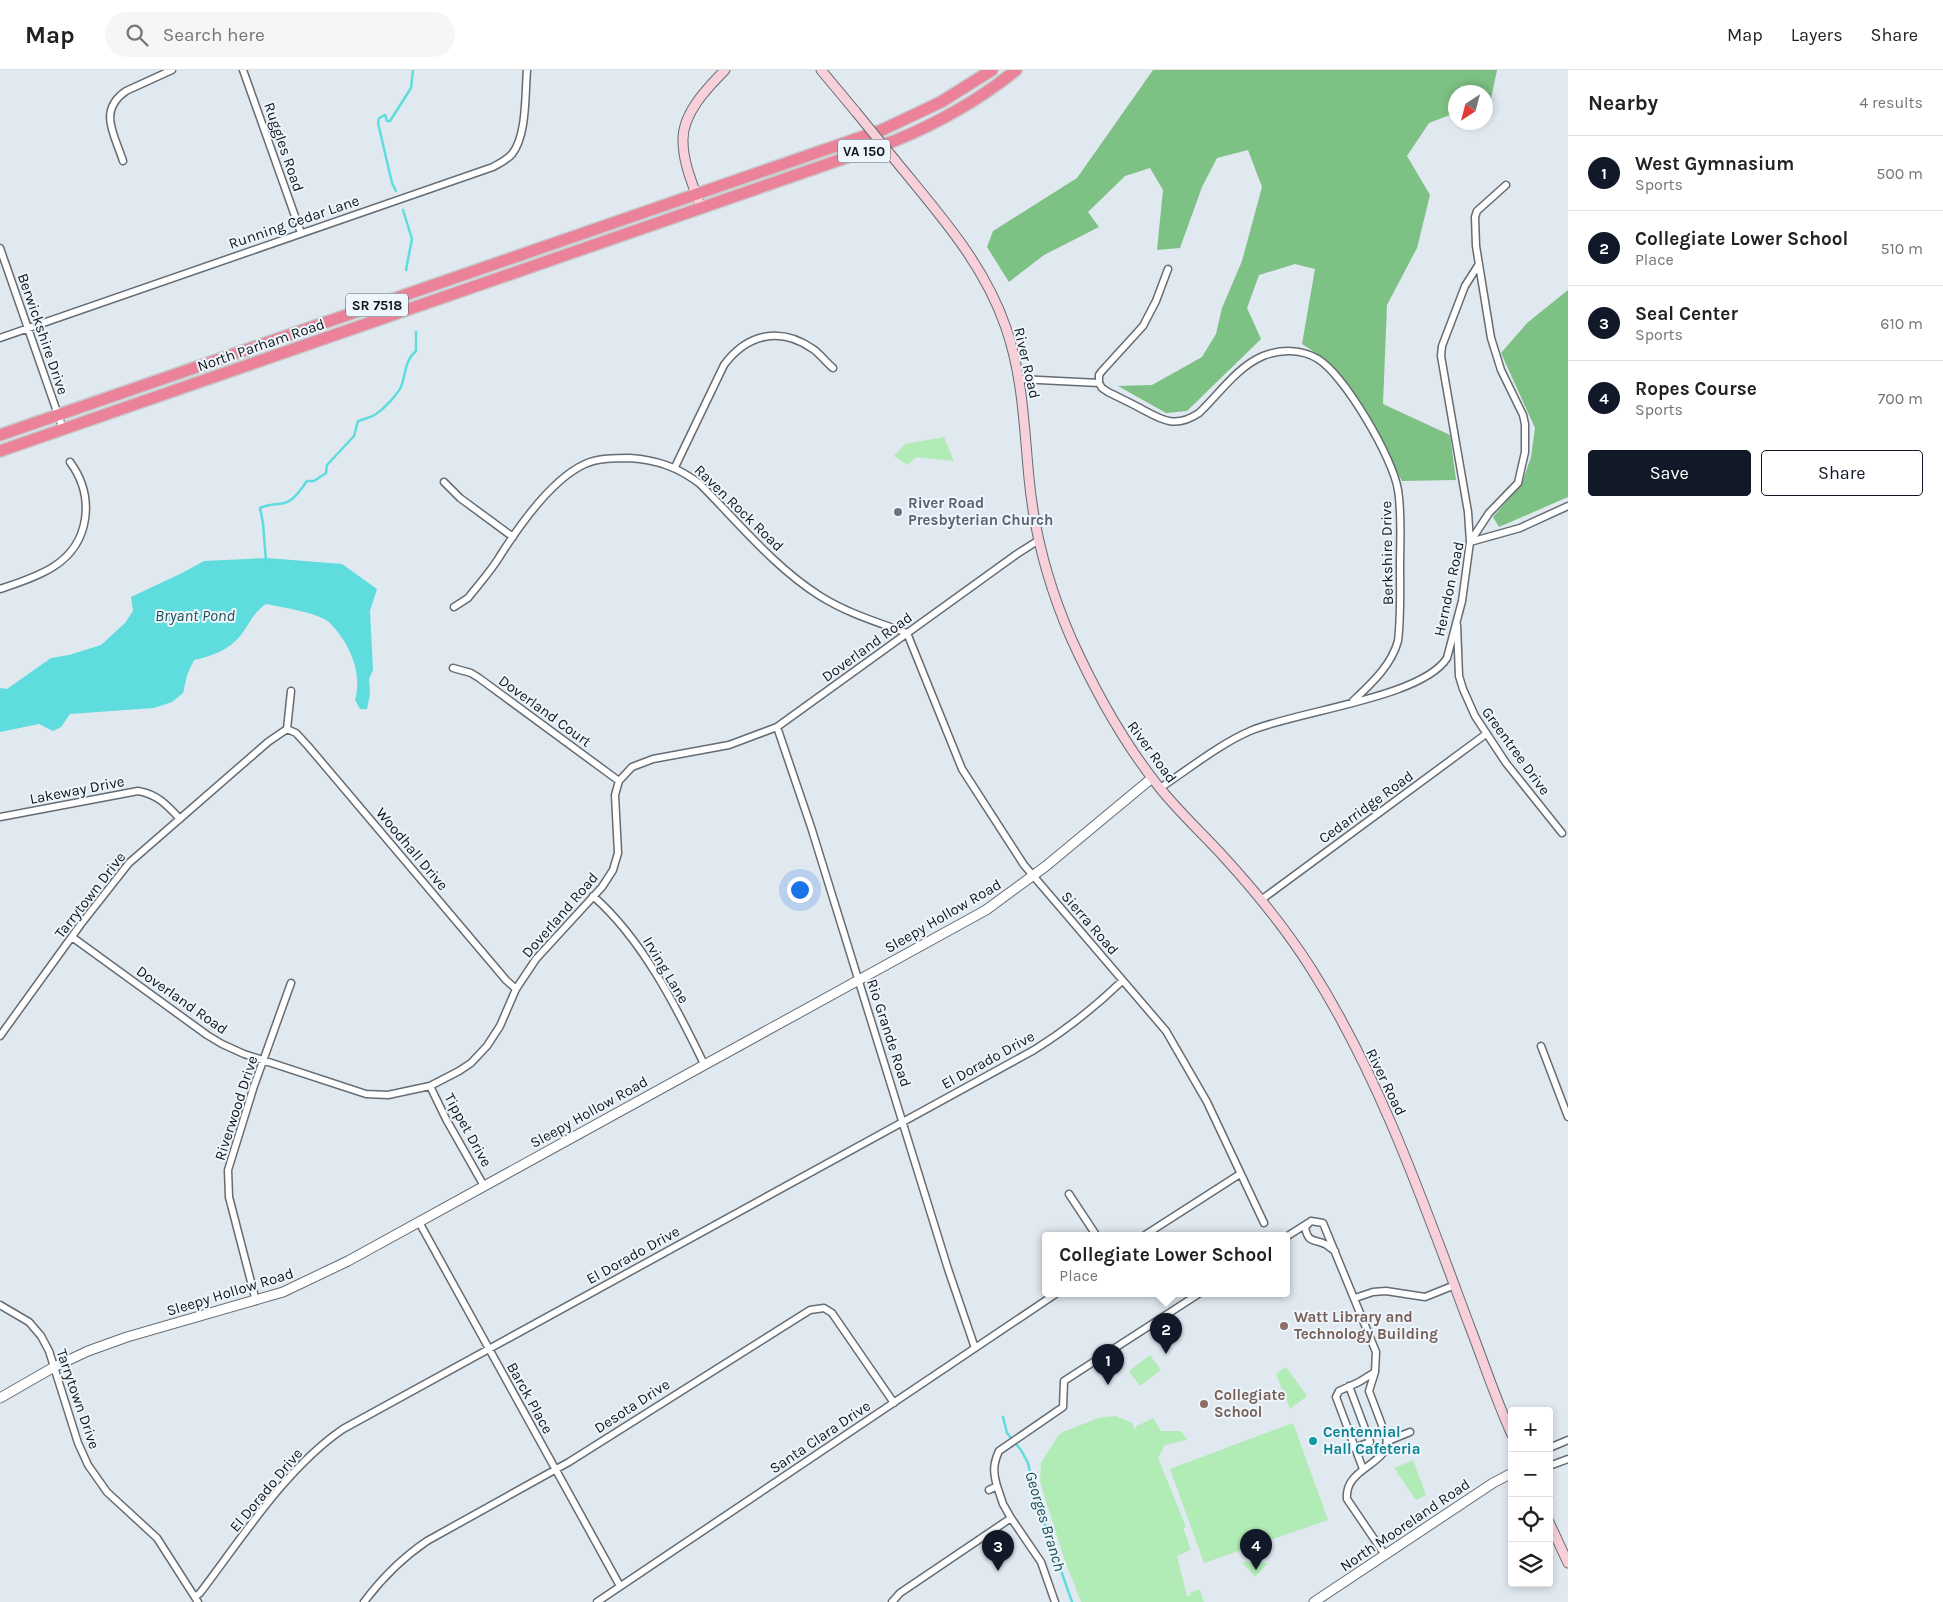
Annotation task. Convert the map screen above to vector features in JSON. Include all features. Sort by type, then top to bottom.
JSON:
[{"type":"highway","name":"VA 150","points":[[696,194],[897,124],[942,102],[992,70]]},
{"type":"highway","name":"VA 150","points":[[701,208],[876,147],[916,131],[966,105],[1016,70]]},
{"type":"highway","name":"North Parham Road","points":[[0,435],[696,194]]},
{"type":"highway","name":"North Parham Road","points":[[0,451],[701,208]]},
{"type":"main road","points":[[701,208],[684,154],[684,130],[689,116],[703,95],[725,70]]},
{"type":"main road","name":"River Road","points":[[821,70],[954,233],[985,279],[1006,328],[1019,379],[1029,481],[1039,540],[1053,591],[1071,639],[1115,723],[1152,778],[1261,900],[1312,970],[1350,1039],[1405,1155],[1508,1424]]},
{"type":"main road","points":[[1553,1531],[1568,1563]]},
{"type":"street","points":[[123,161],[110,121],[112,105],[119,95],[172,70]]},
{"type":"street","name":"Ruggles Road","points":[[243,70],[301,233]]},
{"type":"street","name":"Running Cedar Lane","points":[[0,338],[503,162],[515,149],[520,137],[527,70]]},
{"type":"street","name":"Herndon Road","points":[[1160,788],[1226,743],[1248,732],[1281,720],[1403,686],[1430,675],[1447,658],[1462,601],[1470,542],[1489,513],[1518,483],[1525,452],[1526,424],[1495,355],[1479,264],[1475,229],[1477,211],[1506,185]]},
{"type":"street","name":"Berwickshire Drive","points":[[0,248],[63,429]]},
{"type":"street","points":[[1479,264],[1465,286],[1442,346],[1441,356],[1468,512],[1470,542],[1520,528],[1568,506]]},
{"type":"street","points":[[1019,379],[1099,383],[1099,375],[1102,371],[1142,326],[1156,301],[1168,269]]},
{"type":"street","points":[[675,467],[724,365],[730,356],[744,344],[761,337],[789,338],[812,349],[833,368]]},
{"type":"street","name":"Berkshire Drive","points":[[1099,383],[1108,392],[1158,418],[1175,422],[1192,418],[1199,413],[1238,372],[1270,353],[1293,351],[1308,354],[1324,363],[1338,379],[1386,453],[1396,480],[1400,509],[1398,641],[1392,657],[1381,673],[1351,702]]},
{"type":"street","name":"Raven Rock Road","points":[[454,607],[468,598],[556,483],[566,474],[585,464],[621,458],[654,461],[675,467],[700,484],[775,560],[808,588],[839,606],[907,633]]},
{"type":"street","points":[[0,590],[25,581],[53,567],[76,546],[84,526],[86,498],[78,472],[70,462]]},
{"type":"street","points":[[444,482],[460,498],[513,538]]},
{"type":"street","name":"Doverland Road","points":[[72,937],[207,1035],[229,1048],[366,1094],[388,1095],[430,1086],[459,1071],[483,1050],[500,1026],[516,989],[536,959],[610,876],[616,860],[618,841],[614,802],[619,781],[632,767],[642,762],[729,744],[777,727],[1039,540]]},
{"type":"street","name":"Greentree Drive","points":[[1457,619],[1459,676],[1472,710],[1506,763],[1562,833]]},
{"type":"street","name":"Sierra Road","points":[[907,633],[962,769],[1033,876],[1154,1016],[1178,1050],[1207,1102],[1264,1224]]},
{"type":"street","name":"Doverland Court","points":[[453,668],[471,673],[480,678],[619,781]]},
{"type":"street","points":[[287,729],[291,691]]},
{"type":"street","name":"Rio Grande Road","points":[[777,727],[811,827],[948,1269],[975,1348]]},
{"type":"street","name":"Tarrytown Drive","points":[[0,1036],[129,863],[268,742],[287,729]]},
{"type":"street","name":"Woodhall Drive","points":[[287,729],[296,733],[308,746],[506,980],[516,989]]},
{"type":"street","name":"Cedarridge Road","points":[[1261,900],[1486,734]]},
{"type":"street","name":"Sleepy Hollow Road","points":[[0,1398],[54,1367],[88,1351],[127,1337],[256,1301],[305,1283],[419,1222],[986,910],[1033,876],[1152,778]]},
{"type":"street","name":"Lakeway Drive","points":[[0,817],[138,791],[156,796],[180,819]]},
{"type":"street","name":"Irving Lane","points":[[594,896],[615,916],[637,943],[704,1064]]},
{"type":"street","name":"El Dorado Drive","points":[[196,1599],[295,1470],[330,1438],[366,1415],[1056,1036],[1088,1013],[1122,981]]},
{"type":"street","name":"Riverwood Drive","points":[[256,1301],[232,1214],[227,1181],[236,1141],[291,983]]},
{"type":"street","points":[[1541,1046],[1568,1117]]},
{"type":"street","name":"Tippet Drive","points":[[430,1086],[484,1186]]},
{"type":"street","points":[[1149,1232],[1240,1174]]},
{"type":"street","points":[[1069,1194],[1094,1232]]},
{"type":"street","points":[[1311,1221],[1305,1228],[1310,1240],[1324,1244],[1335,1251]]},
{"type":"street","points":[[1290,1234],[1311,1221],[1323,1223],[1376,1352],[1375,1372],[1370,1391],[1388,1441],[1382,1456],[1362,1469],[1349,1485],[1347,1500],[1385,1554]]},
{"type":"street","name":"Barck Place","points":[[419,1222],[620,1586]]},
{"type":"street","points":[[1355,1298],[1372,1292],[1386,1291],[1424,1297],[1455,1285]]},
{"type":"street","name":"Santa Clara Drive","points":[[597,1602],[1051,1297]]},
{"type":"street","points":[[1055,1602],[1041,1562],[1011,1518],[997,1486],[994,1462],[999,1450],[1063,1406],[1064,1381],[1194,1297]]},
{"type":"street","name":"Tarrytown Drive","points":[[0,1304],[29,1322],[45,1343],[76,1436],[88,1465],[107,1492],[157,1538],[196,1599]]},
{"type":"street","name":"Desota Drive","points":[[364,1602],[388,1573],[411,1552],[476,1513],[555,1470],[799,1316],[817,1308],[827,1310],[835,1317],[894,1403]]},
{"type":"street","points":[[1362,1469],[1336,1398],[1339,1391],[1375,1372]]},
{"type":"street","points":[[1349,1386],[1370,1442],[1354,1448]]},
{"type":"street","points":[[1388,1441],[1410,1432]]},
{"type":"street","points":[[1553,1446],[1568,1440]]},
{"type":"street","points":[[1553,1465],[1568,1459]]},
{"type":"street","name":"North Mooreland Road","points":[[1314,1602],[1493,1483],[1508,1475]]},
{"type":"street","points":[[989,1490],[997,1486]]},
{"type":"street","points":[[996,1508],[1004,1504]]},
{"type":"street","points":[[892,1602],[900,1593],[1011,1518]]},
{"type":"green space","points":[[1153,70],[1497,70],[1493,89],[1493,85],[1448,85],[1448,116],[1429,123],[1407,156],[1430,195],[1417,248],[1387,305],[1383,404],[1450,435],[1456,480],[1402,481],[1354,393],[1324,358],[1302,344],[1315,269],[1295,264],[1259,275],[1247,308],[1261,339],[1187,411],[1166,413],[1118,386],[1152,385],[1202,357],[1216,334],[1222,308],[1242,261],[1262,187],[1248,150],[1217,158],[1202,187],[1180,248],[1157,250],[1163,190],[1150,168],[1125,176],[1088,212],[1099,227],[1044,255],[1009,282],[987,247],[993,231],[1077,178]]},
{"type":"green space","points":[[1568,290],[1568,497],[1499,527],[1493,517],[1522,483],[1531,457],[1535,428],[1501,353],[1527,323]]},
{"type":"green space","points":[[944,437],[954,461],[916,457],[908,465],[894,456],[905,444]]},
{"type":"green space","points":[[1150,1355],[1161,1370],[1140,1386],[1129,1371]]},
{"type":"green space","points":[[1286,1367],[1307,1396],[1290,1409],[1276,1374]]},
{"type":"green space","points":[[1116,1416],[1132,1423],[1137,1433],[1135,1427],[1153,1418],[1161,1431],[1181,1431],[1187,1440],[1165,1445],[1158,1458],[1186,1527],[1183,1528],[1191,1550],[1177,1556],[1187,1596],[1191,1596],[1190,1593],[1199,1589],[1204,1602],[1081,1602],[1064,1558],[1040,1482],[1041,1463],[1058,1436],[1063,1432],[1098,1418]]},
{"type":"green space","points":[[1293,1423],[1328,1520],[1204,1563],[1170,1469]]},
{"type":"green space","points":[[1413,1460],[1426,1495],[1416,1500],[1394,1468]]},
{"type":"green space","points":[[1242,1562],[1268,1563],[1255,1577]]},
{"type":"water","name":"Bryant Pond","points":[[267,558],[342,564],[377,589],[370,611],[373,670],[369,679],[370,694],[367,709],[360,709],[355,700],[357,681],[354,663],[347,646],[337,631],[320,617],[266,604],[252,618],[241,635],[231,645],[214,654],[194,660],[187,675],[183,693],[172,702],[154,708],[70,714],[61,727],[53,731],[39,724],[0,732],[0,688],[7,689],[51,658],[69,655],[101,645],[125,623],[133,611],[131,597],[204,561]]},
{"type":"waterway","points":[[396,191],[392,183],[378,123],[379,118],[385,115],[387,121],[390,121],[411,88],[413,70]]},
{"type":"waterway","points":[[403,210],[412,239],[406,270]]},
{"type":"waterway","points":[[266,561],[260,508],[288,502],[307,481],[314,481],[326,473],[327,465],[354,436],[358,421],[374,415],[390,402],[401,387],[409,359],[416,351],[416,332]]},
{"type":"waterway","name":"Georges Branch","points":[[1003,1417],[1007,1433],[1021,1450],[1028,1463],[1036,1499],[1072,1602]]},
{"type":"place","name":"River Road Presbyterian Church","points":[[898,512]]},
{"type":"place","name":"Watt Library and Technology Building","points":[[1284,1326]]},
{"type":"place","name":"Collegiate Lower School","points":[[1166,1354]]},
{"type":"place","name":"West Gymnasium","points":[[1108,1385]]},
{"type":"place","name":"Collegiate School","points":[[1204,1404]]},
{"type":"place","name":"Centennial Hall Cafeteria","points":[[1313,1441]]},
{"type":"place","name":"Ropes Course","points":[[1256,1570]]},
{"type":"place","name":"Seal Center","points":[[998,1571]]}]
